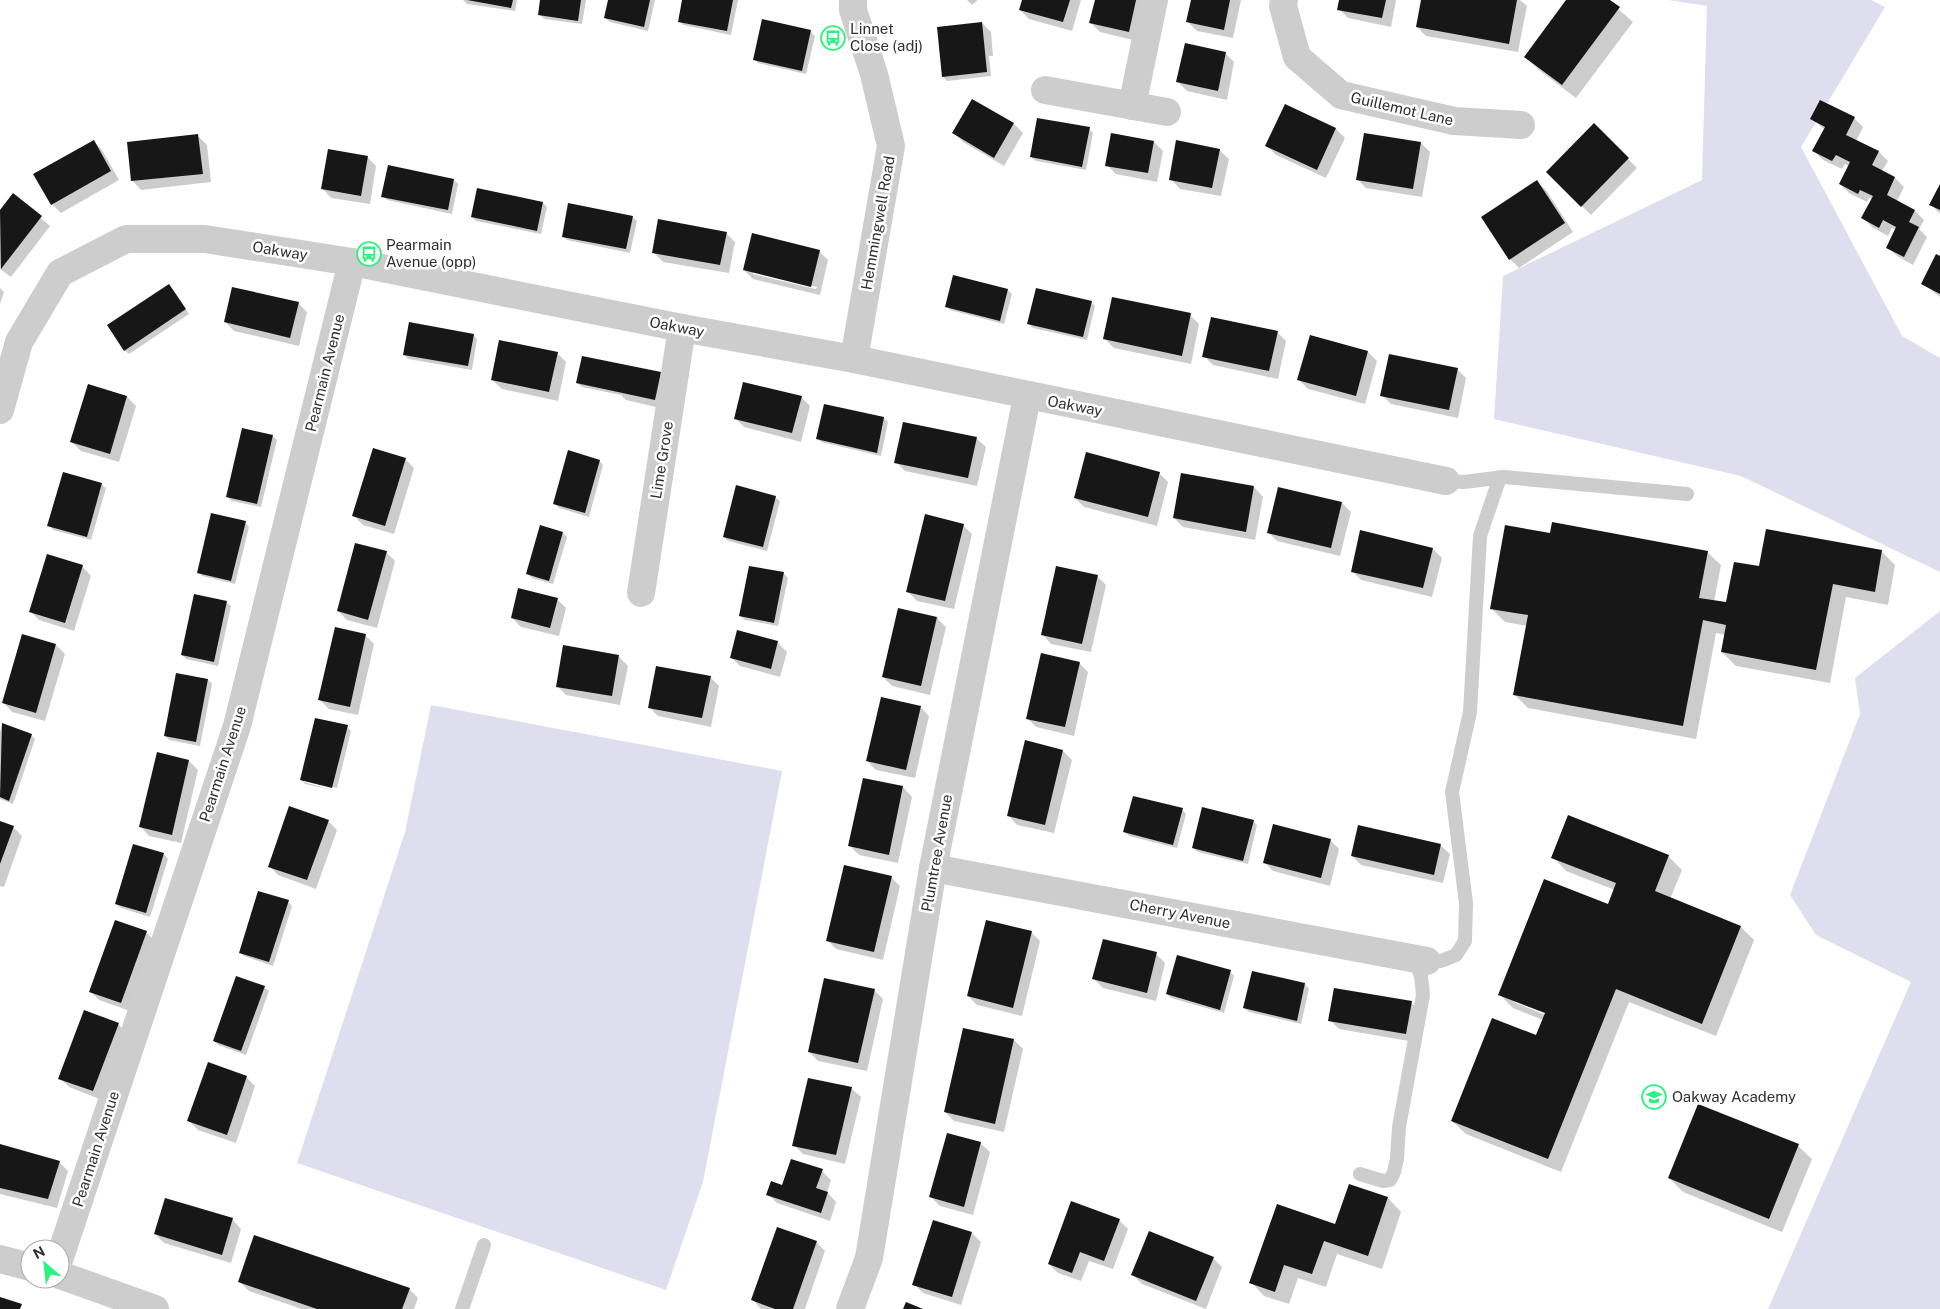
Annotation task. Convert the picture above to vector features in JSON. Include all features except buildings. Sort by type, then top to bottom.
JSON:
[{"type":"street","name":"Hemmingwell Road","points":[[853,0],[853,10],[874,74],[891,146],[854,360]]},
{"type":"street","points":[[1132,106],[1154,0]]},
{"type":"street","name":"Guillemot Lane","points":[[1284,0],[1283,6],[1297,57],[1341,95],[1454,122],[1521,125]]},
{"type":"street","points":[[1045,90],[1167,112]]},
{"type":"street","name":"Oakway","points":[[0,410],[19,342],[60,273],[126,239],[206,239],[352,262],[682,328],[854,360],[1027,397],[1446,481]]},
{"type":"street","name":"Pearmain Avenue","points":[[66,1239],[237,726],[352,262]]},
{"type":"street","name":"Lime Grove","points":[[641,592],[682,328]]},
{"type":"street","name":"Plumtree Avenue","points":[[850,1309],[869,1258],[933,868],[1027,397]]},
{"type":"street","name":"Cherry Avenue","points":[[933,868],[1420,959]]},
{"type":"street","points":[[0,1259],[20,1264]]},
{"type":"street","points":[[70,1279],[156,1309]]},
{"type":"lane","points":[[1446,481],[1464,482],[1500,477],[1687,494]]},
{"type":"lane","points":[[1360,1174],[1383,1182],[1390,1180],[1394,1172],[1399,1127],[1423,995],[1420,959],[1441,961],[1456,955],[1465,941],[1466,904],[1452,792],[1470,712],[1480,536],[1500,477]]},
{"type":"lane","points":[[462,1309],[484,1245]]},
{"type":"shaded area","points":[[1668,0],[1871,0],[1885,7],[1801,147],[1902,336],[1940,358],[1940,572],[1741,476],[1494,419],[1503,276],[1702,180],[1707,6]]},
{"type":"shaded area","points":[[1940,611],[1940,1309],[1768,1309],[1911,982],[1816,935],[1790,895],[1860,714],[1855,678]]},
{"type":"shaded area","points":[[431,705],[782,771],[703,1182],[666,1290],[297,1163],[405,832]]},
{"type":"place","name":"Linnet Close (adj)","points":[[833,38]]},
{"type":"place","name":"Pearmain Avenue (opp)","points":[[369,254]]},
{"type":"place","name":"Oakway Academy","points":[[1654,1097]]}]
